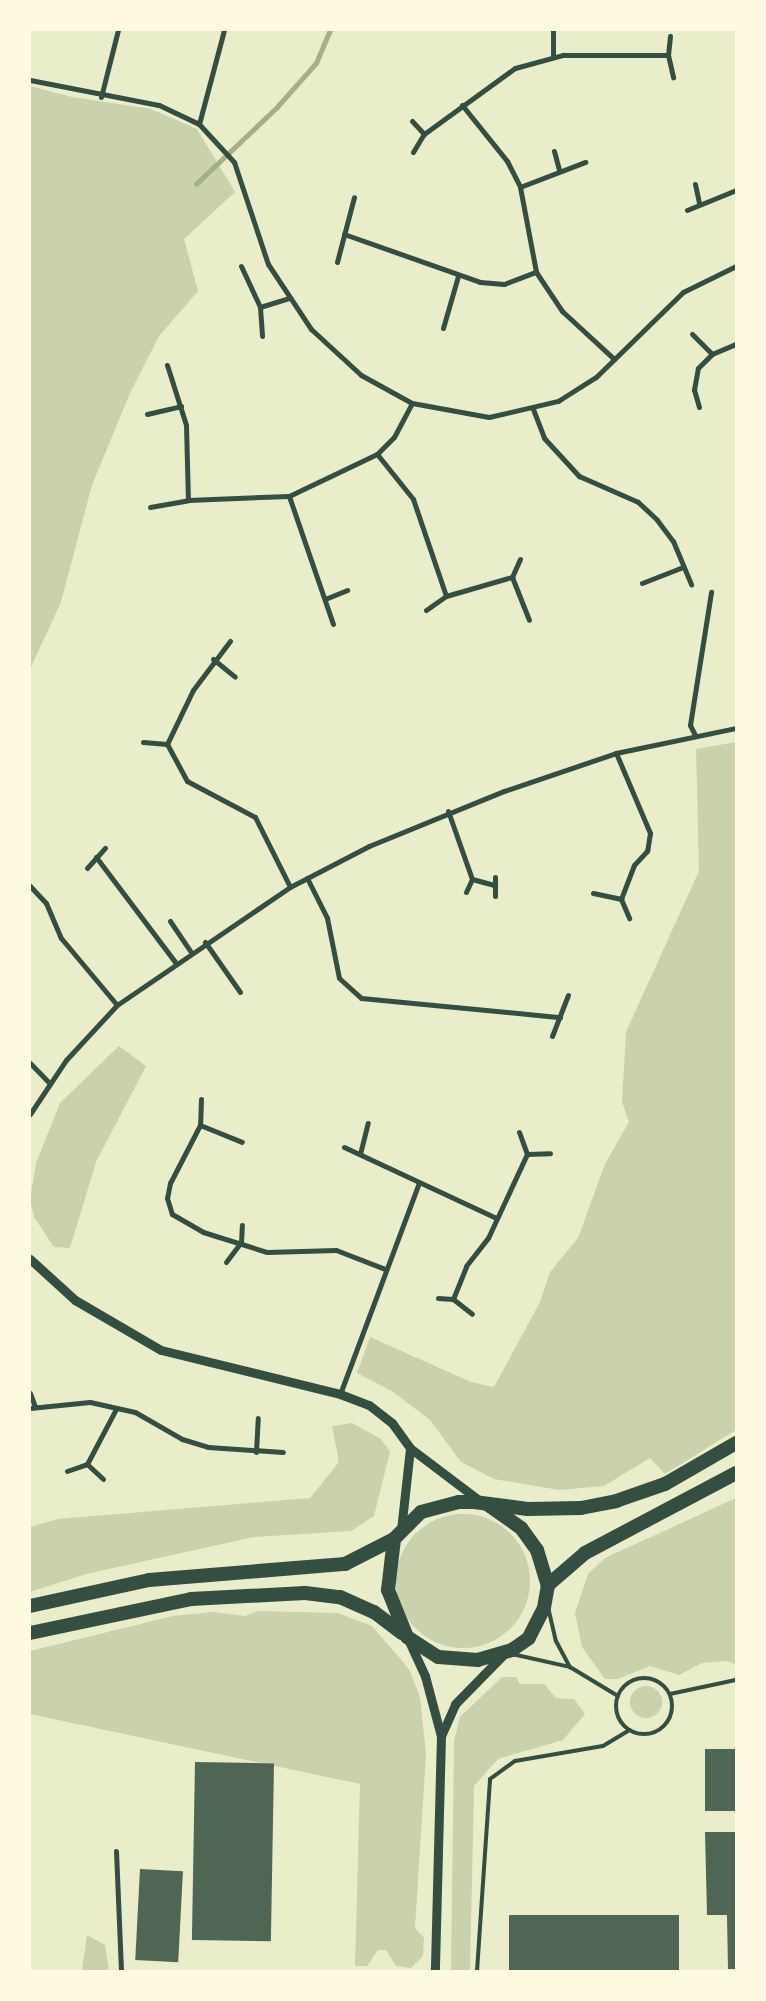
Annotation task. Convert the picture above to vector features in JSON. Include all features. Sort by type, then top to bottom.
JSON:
[{"type":"highway","points":[[30,1606],[149,1580],[345,1564],[398,1534],[438,1505],[487,1504],[570,1509],[616,1501],[665,1484],[736,1443]]},
{"type":"highway","points":[[30,1633],[191,1599],[305,1593],[349,1601],[374,1612],[431,1654],[454,1660],[504,1653],[529,1638],[547,1591],[585,1553],[736,1473]]},
{"type":"highway","points":[[487,1504],[533,1542],[547,1591]]},
{"type":"highway","points":[[398,1534],[388,1590],[407,1637]]},
{"type":"street","points":[[101,97],[118,30]]},
{"type":"street","points":[[200,124],[224,30]]},
{"type":"street","points":[[553,30],[553,56]]},
{"type":"street","points":[[670,36],[668,55],[673,77]]},
{"type":"street","points":[[413,152],[424,134],[515,68],[553,56],[668,55]]},
{"type":"street","points":[[30,80],[101,97],[159,105],[200,124],[234,162],[268,264],[288,298],[311,329],[361,375],[412,402],[489,417],[533,409],[575,392],[614,359],[672,301],[736,266]]},
{"type":"street","points":[[462,105],[507,161],[520,187],[536,272],[562,312],[614,359]]},
{"type":"street","points":[[412,121],[424,134]]},
{"type":"street","points":[[554,152],[559,170]]},
{"type":"street","points":[[520,187],[559,170],[585,162]]},
{"type":"street","points":[[695,184],[699,203]]},
{"type":"street","points":[[687,210],[699,203],[736,190]]},
{"type":"street","points":[[337,262],[354,197]]},
{"type":"street","points":[[344,234],[458,276],[504,284],[536,272]]},
{"type":"street","points":[[241,266],[260,308],[262,336]]},
{"type":"street","points":[[443,328],[458,276]]},
{"type":"street","points":[[260,308],[288,298]]},
{"type":"street","points":[[692,334],[712,354]]},
{"type":"street","points":[[699,406],[694,390],[698,368],[712,354],[736,344]]},
{"type":"street","points":[[167,364],[181,406],[188,500]]},
{"type":"street","points":[[150,507],[188,500],[289,496],[376,454],[394,438],[412,402]]},
{"type":"street","points":[[147,414],[181,406]]},
{"type":"street","points":[[533,409],[544,438],[579,476],[638,502],[657,520],[673,541],[690,584]]},
{"type":"street","points":[[376,454],[413,499],[446,596]]},
{"type":"street","points":[[289,496],[333,624]]},
{"type":"street","points":[[520,558],[512,577],[529,620]]},
{"type":"street","points":[[642,583],[683,568]]},
{"type":"street","points":[[426,610],[446,596],[512,577]]},
{"type":"street","points":[[325,599],[347,590]]},
{"type":"street","points":[[695,735],[690,725],[711,592]]},
{"type":"street","points":[[167,744],[213,659],[230,641]]},
{"type":"street","points":[[213,659],[235,677]]},
{"type":"street","points":[[30,1113],[50,1084],[117,1005],[190,951],[290,887],[448,811],[616,753],[695,735],[736,728]]},
{"type":"street","points":[[143,742],[167,744]]},
{"type":"street","points":[[167,744],[187,782],[255,817],[290,887]]},
{"type":"street","points":[[616,753],[650,833],[647,851],[634,865],[621,899],[629,918]]},
{"type":"street","points":[[448,811],[472,879],[466,892]]},
{"type":"street","points":[[87,868],[105,848]]},
{"type":"street","points":[[96,857],[175,962]]},
{"type":"street","points":[[495,877],[495,896]]},
{"type":"street","points":[[307,878],[327,918],[339,978],[362,998],[560,1017]]},
{"type":"street","points":[[472,879],[495,885]]},
{"type":"street","points":[[30,886],[46,904],[61,938],[117,1005]]},
{"type":"street","points":[[593,893],[621,899]]},
{"type":"street","points":[[170,921],[190,951]]},
{"type":"street","points":[[205,942],[240,992]]},
{"type":"street","points":[[552,1036],[568,995]]},
{"type":"street","points":[[30,1063],[50,1084]]},
{"type":"street","points":[[201,1099],[200,1125],[170,1183],[168,1198],[172,1214],[203,1232],[281,1254],[336,1250],[385,1270]]},
{"type":"street","points":[[360,1154],[368,1123]]},
{"type":"street","points":[[200,1125],[242,1142]]},
{"type":"street","points":[[453,1299],[466,1266],[488,1238],[527,1154],[519,1132]]},
{"type":"street","points":[[344,1147],[496,1218]]},
{"type":"street","points":[[527,1154],[550,1153]]},
{"type":"street","points":[[340,1394],[385,1270],[422,1184]]},
{"type":"street","points":[[226,1262],[241,1242],[242,1225]]},
{"type":"street","points":[[30,1259],[76,1300],[161,1350],[340,1394],[382,1413],[410,1448],[487,1504]]},
{"type":"street","points":[[438,1298],[453,1299],[472,1314]]},
{"type":"street","points":[[30,1392],[32,1407],[90,1402],[135,1412],[182,1439],[208,1447],[256,1452],[283,1452]]},
{"type":"street","points":[[67,1471],[87,1464],[116,1409]]},
{"type":"street","points":[[256,1452],[258,1418]]},
{"type":"street","points":[[398,1534],[410,1448]]},
{"type":"street","points":[[87,1464],[103,1480]]},
{"type":"street","points":[[407,1637],[425,1676],[441,1736],[435,1971]]},
{"type":"street","points":[[441,1736],[454,1704],[504,1653]]},
{"type":"street","points":[[116,1851],[121,1971]]},
{"type":"lane","points":[[547,1591],[556,1641],[570,1667]]},
{"type":"lane","points":[[504,1653],[570,1667],[618,1696]]},
{"type":"lane","points":[[641,1678],[658,1681],[670,1694],[672,1711],[664,1727],[648,1734],[630,1730],[618,1717],[618,1696],[626,1685],[641,1678]]},
{"type":"lane","points":[[670,1694],[736,1680]]},
{"type":"lane","points":[[477,1971],[486,1792],[490,1779],[515,1761],[603,1746],[630,1730]]},
{"type":"green space","points":[[30,86],[72,97],[151,109],[197,129],[235,192],[184,239],[198,291],[159,336],[130,393],[92,485],[61,602],[30,669]]},
{"type":"green space","points":[[736,742],[736,1430],[665,1474],[650,1458],[604,1486],[559,1490],[494,1479],[461,1462],[430,1420],[392,1391],[357,1373],[370,1337],[471,1382],[494,1387],[540,1302],[550,1272],[578,1238],[605,1164],[629,1122],[622,1102],[626,1032],[699,871],[696,749]]},
{"type":"green space","points":[[119,1046],[146,1066],[96,1162],[70,1248],[54,1247],[34,1217],[30,1200],[36,1163],[60,1103]]},
{"type":"green space","points":[[352,1423],[381,1439],[390,1452],[374,1516],[351,1531],[254,1537],[86,1574],[30,1592],[30,1527],[58,1519],[310,1498],[339,1462],[332,1426]]},
{"type":"green space","points":[[736,1498],[736,1665],[727,1661],[702,1663],[679,1675],[650,1666],[618,1679],[605,1679],[582,1647],[575,1613],[588,1574],[605,1558]]},
{"type":"green space","points":[[463,1514],[489,1519],[510,1534],[525,1555],[530,1581],[525,1607],[510,1628],[489,1643],[463,1648],[437,1643],[416,1628],[401,1607],[396,1581],[401,1555],[416,1534],[437,1519]]},
{"type":"green space","points":[[258,1611],[338,1613],[372,1626],[409,1669],[420,1697],[426,1754],[415,1928],[424,1938],[423,1956],[411,1968],[396,1966],[386,1950],[378,1950],[367,1966],[355,1966],[360,1784],[30,1714],[30,1651],[173,1616],[212,1612],[245,1616]]},
{"type":"green space","points":[[502,1677],[516,1677],[520,1684],[544,1684],[556,1698],[574,1699],[585,1714],[563,1740],[498,1759],[474,1786],[470,1971],[451,1971],[454,1741],[460,1717]]},
{"type":"green space","points":[[646,1686],[658,1690],[662,1702],[658,1714],[646,1718],[634,1714],[630,1702],[634,1690]]},
{"type":"green space","points":[[87,1935],[105,1945],[109,1971],[82,1971]]},
{"type":"building","points":[[705,1749],[736,1749],[736,1811],[705,1811]]},
{"type":"building","points":[[195,1762],[274,1763],[271,1941],[192,1940]]},
{"type":"building","points":[[705,1832],[736,1832],[736,1969],[728,1969],[727,1915],[707,1915]]},
{"type":"building","points":[[140,1869],[183,1871],[178,1962],[135,1960]]},
{"type":"building","points":[[509,1915],[679,1915],[679,1971],[509,1971]]},
{"type":"waterway","points":[[196,184],[277,107],[316,63],[330,30]]}]
